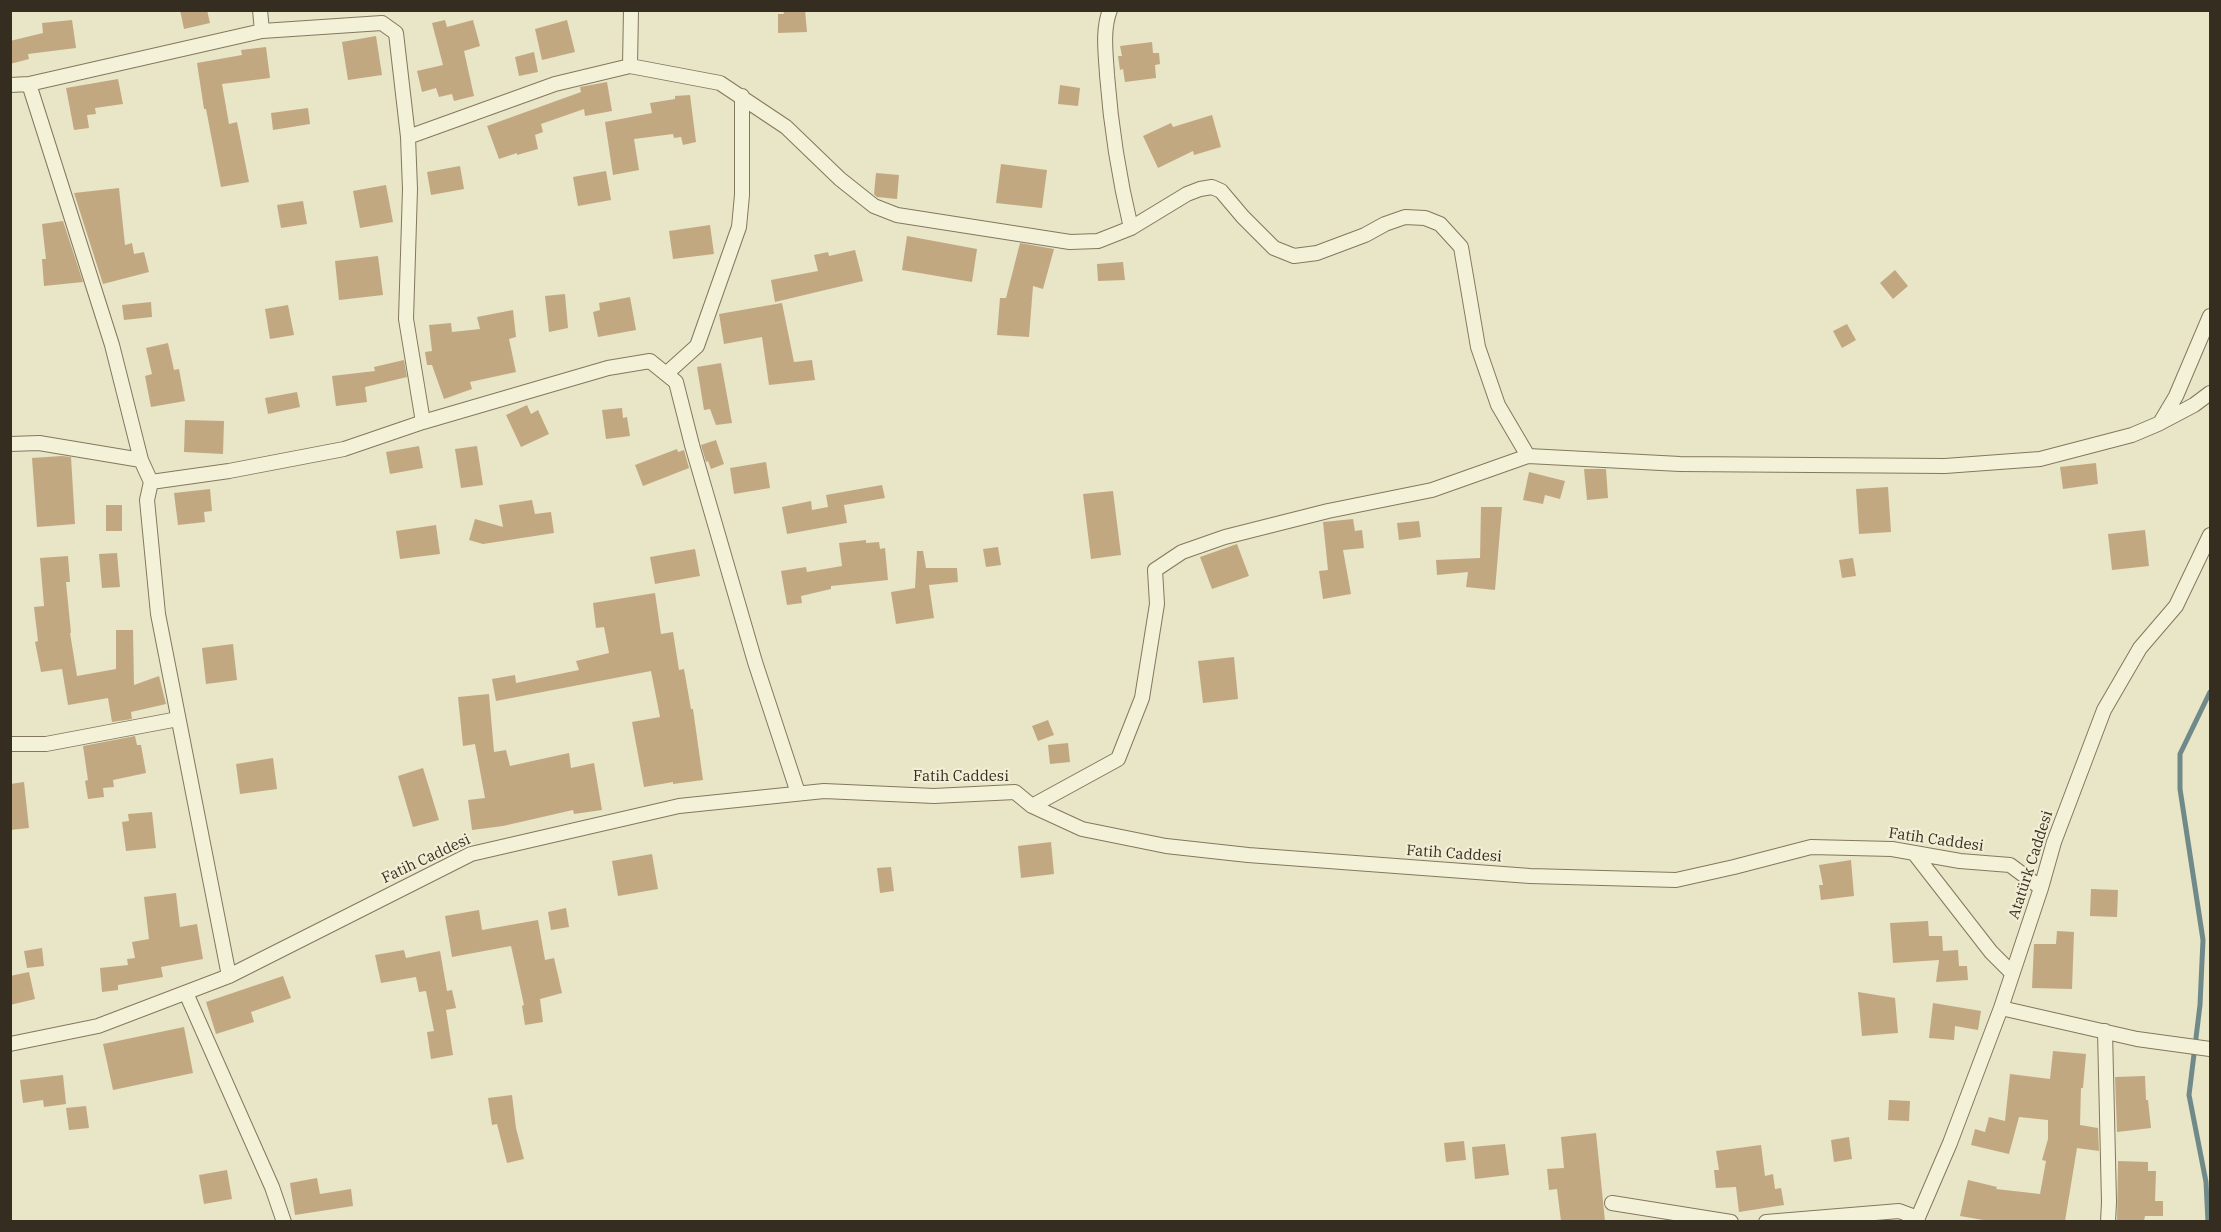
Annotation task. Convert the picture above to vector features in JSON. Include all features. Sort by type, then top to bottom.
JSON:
[{"type":"street","points":[[260,10],[262,31]]},
{"type":"street","points":[[630,66],[631,10]]},
{"type":"street","points":[[1110,10],[1105,46],[1110,112],[1123,194],[1131,228]]},
{"type":"street","points":[[10,86],[29,84],[262,31],[382,23],[396,33],[408,137],[410,189],[406,319],[423,422]]},
{"type":"street","points":[[408,137],[555,84],[630,66],[720,83],[786,127],[840,179],[874,206],[897,215],[1070,242],[1098,242],[1131,228],[1187,194],[1212,187],[1226,195],[1243,217],[1274,248],[1294,256],[1317,253],[1405,217],[1425,218],[1440,224],[1461,247],[1478,347],[1498,405],[1528,456]]},
{"type":"street","points":[[29,84],[112,345],[141,460],[151,482],[147,500],[158,614],[229,976]]},
{"type":"street","points":[[666,374],[697,346],[739,226],[742,195],[742,96]]},
{"type":"street","points":[[2158,424],[2176,396],[2211,316]]},
{"type":"street","points":[[151,482],[229,471],[344,449],[423,422],[608,368],[650,361],[676,382],[755,662],[798,793]]},
{"type":"street","points":[[1032,806],[1118,759],[1142,698],[1157,604],[1155,570],[1182,552],[1225,537],[1432,490],[1528,456],[1680,464],[1945,466],[2040,459],[2132,435],[2194,405],[2211,393]]},
{"type":"street","points":[[10,444],[39,443],[141,460]]},
{"type":"street","name":"Atatürk Caddesi","points":[[1917,1220],[1950,1143],[2001,1008],[2054,842],[2104,710],[2140,648],[2176,606],[2211,535]]},
{"type":"street","points":[[10,744],[46,744],[178,719]]},
{"type":"street","name":"Fatih Caddesi","points":[[10,1044],[98,1026],[229,976],[471,854],[679,806],[798,793],[880,792],[934,796],[1015,792],[1032,806],[1082,829],[1166,846],[1248,855],[1530,876],[1676,880],[1810,847],[1892,849],[1960,861],[2010,865],[2041,888]]},
{"type":"street","points":[[1914,853],[1991,952],[2012,973]]},
{"type":"street","points":[[186,993],[272,1187],[284,1221]]},
{"type":"street","points":[[2001,1008],[2137,1039],[2211,1049]]},
{"type":"street","points":[[2105,1031],[2108,1221]]},
{"type":"street","points":[[1612,1203],[1731,1221]]},
{"type":"street","points":[[1766,1221],[1899,1211],[1917,1220]]},
{"type":"building","points":[[180,10],[207,10],[210,23],[184,29]]},
{"type":"building","points":[[783,10],[805,10],[807,32],[778,33],[778,14],[784,14]]},
{"type":"building","points":[[72,20],[76,48],[28,54],[29,59],[10,64],[10,41],[43,33],[42,23]]},
{"type":"building","points":[[445,20],[447,27],[473,20],[480,46],[464,51],[474,96],[454,101],[452,94],[439,97],[436,88],[422,92],[417,71],[443,65],[432,23]]},
{"type":"building","points":[[567,20],[575,52],[542,60],[535,29]]},
{"type":"building","points":[[376,36],[382,75],[348,80],[342,42]]},
{"type":"building","points":[[1152,42],[1153,53],[1159,53],[1160,64],[1155,65],[1156,78],[1125,82],[1118,56],[1122,56],[1120,46]]},
{"type":"building","points":[[266,47],[270,78],[222,84],[229,124],[237,122],[249,182],[221,187],[206,109],[204,109],[197,63],[242,55],[241,50]]},
{"type":"building","points":[[534,52],[538,72],[519,76],[515,57]]},
{"type":"building","points":[[118,79],[123,104],[95,108],[96,114],[87,115],[89,128],[74,130],[66,88]]},
{"type":"building","points":[[607,82],[612,111],[585,116],[584,109],[541,124],[543,132],[535,135],[538,149],[499,159],[487,126],[581,92],[580,87]]},
{"type":"building","points":[[1060,85],[1080,88],[1078,106],[1058,104]]},
{"type":"building","points":[[690,95],[696,142],[683,145],[681,137],[674,138],[673,134],[634,139],[639,170],[613,175],[605,122],[652,113],[650,103],[675,99],[675,96]]},
{"type":"building","points":[[308,108],[310,124],[273,130],[271,113]]},
{"type":"building","points":[[1212,115],[1221,147],[1194,155],[1193,151],[1158,168],[1143,136],[1171,123],[1173,127]]},
{"type":"building","points":[[1001,164],[1047,170],[1042,208],[996,203]]},
{"type":"building","points":[[460,166],[464,189],[431,195],[427,172]]},
{"type":"building","points":[[606,171],[611,200],[578,206],[573,177]]},
{"type":"building","points":[[876,173],[899,175],[897,199],[877,197],[874,194]]},
{"type":"building","points":[[386,185],[393,222],[360,228],[353,191]]},
{"type":"building","points":[[119,188],[125,245],[132,243],[134,254],[144,252],[149,272],[103,284],[74,193]]},
{"type":"building","points":[[303,201],[307,224],[281,228],[277,205]]},
{"type":"building","points":[[63,221],[83,282],[44,286],[42,259],[46,259],[42,224]]},
{"type":"building","points":[[710,225],[714,254],[673,259],[669,231]]},
{"type":"building","points":[[907,236],[977,249],[972,282],[902,270]]},
{"type":"building","points":[[1020,243],[1054,249],[1043,289],[1033,286],[1029,337],[997,335],[1000,298],[1006,298]]},
{"type":"building","points":[[855,250],[863,281],[775,302],[771,280],[818,271],[814,255],[828,252],[829,256]]},
{"type":"building","points":[[378,256],[383,295],[339,300],[335,261]]},
{"type":"building","points":[[1123,262],[1125,280],[1098,281],[1097,264]]},
{"type":"building","points":[[1895,270],[1908,286],[1893,299],[1880,283]]},
{"type":"building","points":[[565,294],[568,328],[549,332],[545,296]]},
{"type":"building","points":[[630,297],[636,330],[598,337],[593,312],[600,310],[599,303]]},
{"type":"building","points":[[151,302],[152,317],[124,320],[122,305]]},
{"type":"building","points":[[782,303],[794,362],[812,360],[815,380],[769,385],[762,337],[724,344],[719,314]]},
{"type":"building","points":[[288,305],[294,335],[270,339],[265,309]]},
{"type":"building","points":[[513,310],[516,337],[509,339],[516,372],[470,382],[472,389],[444,399],[432,365],[427,365],[425,352],[432,351],[429,325],[451,323],[452,332],[480,329],[477,317]]},
{"type":"building","points":[[1847,324],[1856,340],[1842,348],[1833,331]]},
{"type":"building","points":[[168,343],[174,370],[179,369],[185,401],[151,407],[145,376],[152,374],[146,348]]},
{"type":"building","points":[[404,360],[407,377],[365,387],[367,402],[336,406],[332,376],[375,371],[374,367]]},
{"type":"building","points":[[721,363],[732,423],[716,425],[710,409],[704,410],[697,367]]},
{"type":"building","points":[[297,392],[300,407],[268,414],[265,398]]},
{"type":"building","points":[[527,405],[531,414],[538,410],[549,434],[521,447],[506,415]]},
{"type":"building","points":[[622,408],[623,418],[627,417],[630,436],[606,439],[602,410]]},
{"type":"building","points":[[185,420],[224,421],[223,454],[184,452]]},
{"type":"building","points":[[716,440],[724,464],[711,469],[708,461],[706,462],[701,445]]},
{"type":"building","points":[[419,446],[423,468],[390,474],[386,452]]},
{"type":"building","points":[[477,446],[483,485],[461,488],[455,449]]},
{"type":"building","points":[[677,449],[678,452],[684,450],[689,468],[643,486],[635,465]]},
{"type":"building","points":[[71,457],[75,524],[37,527],[32,458]]},
{"type":"building","points":[[766,462],[770,488],[734,494],[730,468]]},
{"type":"building","points":[[2096,463],[2098,484],[2063,489],[2060,467]]},
{"type":"building","points":[[1584,469],[1606,469],[1608,498],[1587,500]]},
{"type":"building","points":[[1529,472],[1565,481],[1560,499],[1545,495],[1543,504],[1523,500]]},
{"type":"building","points":[[882,485],[885,498],[844,505],[847,523],[787,534],[782,507],[811,501],[812,510],[828,507],[826,495]]},
{"type":"building","points":[[1888,487],[1891,532],[1859,534],[1856,489]]},
{"type":"building","points":[[210,489],[212,511],[204,512],[205,522],[178,525],[174,493]]},
{"type":"building","points":[[1113,491],[1121,555],[1091,559],[1083,494]]},
{"type":"building","points":[[532,500],[535,514],[551,512],[554,533],[483,544],[469,540],[475,519],[503,527],[499,505]]},
{"type":"building","points":[[106,505],[122,505],[122,531],[106,531]]},
{"type":"building","points":[[1481,507],[1502,507],[1495,590],[1466,587],[1468,572],[1437,575],[1436,560],[1480,558]]},
{"type":"building","points":[[1353,519],[1355,531],[1362,530],[1364,548],[1343,550],[1351,594],[1323,599],[1319,571],[1328,570],[1323,522]]},
{"type":"building","points":[[1419,521],[1421,537],[1399,540],[1397,523]]},
{"type":"building","points":[[436,525],[440,554],[400,559],[396,531]]},
{"type":"building","points":[[2145,530],[2149,566],[2112,570],[2108,534]]},
{"type":"building","points":[[866,540],[866,543],[879,542],[880,549],[885,548],[888,580],[831,586],[831,589],[801,596],[802,603],[787,605],[781,571],[806,567],[807,572],[842,566],[839,543]]},
{"type":"building","points":[[1237,544],[1249,576],[1212,589],[1200,557]]},
{"type":"building","points":[[998,547],[1001,565],[986,567],[983,549]]},
{"type":"building","points":[[695,549],[700,576],[655,584],[650,557]]},
{"type":"building","points":[[917,551],[923,551],[926,568],[957,568],[958,582],[929,585],[934,618],[896,624],[891,592],[915,588]]},
{"type":"building","points":[[117,553],[120,587],[102,588],[99,554]]},
{"type":"building","points":[[68,556],[70,582],[66,582],[70,633],[77,676],[116,669],[116,630],[133,630],[134,685],[159,676],[166,704],[131,712],[132,719],[112,722],[108,698],[68,705],[62,669],[41,672],[35,642],[38,641],[34,607],[44,606],[40,558]]},
{"type":"building","points":[[1853,558],[1856,576],[1842,578],[1839,560]]},
{"type":"building","points":[[655,593],[661,634],[673,632],[679,670],[684,669],[691,709],[693,709],[703,780],[644,787],[632,722],[660,717],[651,671],[496,701],[492,679],[515,675],[516,683],[579,670],[576,661],[609,653],[604,627],[596,628],[593,603]]},
{"type":"building","points":[[233,644],[237,680],[206,684],[202,648]]},
{"type":"building","points":[[1234,657],[1238,699],[1203,703],[1198,661]]},
{"type":"building","points":[[489,694],[494,752],[506,750],[510,766],[569,753],[571,768],[594,763],[602,810],[574,814],[573,810],[503,826],[472,830],[468,800],[485,798],[475,744],[463,746],[458,697]]},
{"type":"building","points":[[1048,720],[1054,735],[1038,741],[1032,726]]},
{"type":"building","points":[[135,736],[137,745],[141,745],[146,773],[113,780],[114,787],[103,788],[104,797],[88,799],[83,746]]},
{"type":"building","points":[[1068,743],[1070,762],[1050,764],[1048,745]]},
{"type":"building","points":[[273,758],[277,789],[240,794],[236,764]]},
{"type":"building","points":[[423,768],[439,820],[413,827],[398,776]]},
{"type":"building","points":[[24,782],[29,828],[10,830],[10,784]]},
{"type":"building","points":[[152,812],[156,848],[126,851],[122,822],[129,821],[128,814]]},
{"type":"building","points":[[1051,842],[1054,874],[1021,878],[1018,846]]},
{"type":"building","points":[[652,854],[658,889],[618,896],[612,861]]},
{"type":"building","points":[[1851,860],[1854,896],[1821,900],[1819,885],[1823,885],[1819,865]]},
{"type":"building","points":[[891,867],[894,891],[880,893],[877,868]]},
{"type":"building","points":[[2091,889],[2118,890],[2117,917],[2090,916]]},
{"type":"building","points":[[176,893],[180,927],[197,924],[203,959],[161,967],[163,977],[118,985],[118,990],[102,992],[100,968],[128,965],[127,959],[135,958],[132,942],[149,939],[144,897]]},
{"type":"building","points":[[566,908],[569,927],[551,930],[548,912]]},
{"type":"building","points":[[479,910],[482,930],[538,920],[545,960],[554,958],[562,993],[540,999],[543,1022],[525,1025],[522,1006],[524,1005],[511,946],[452,957],[445,916]]},
{"type":"building","points":[[1928,921],[1929,936],[1942,936],[1943,951],[1958,950],[1959,966],[1967,966],[1968,980],[1936,982],[1939,960],[1893,963],[1890,923]]},
{"type":"building","points":[[2057,931],[2074,932],[2072,989],[2032,988],[2034,944],[2056,944]]},
{"type":"building","points":[[42,948],[44,966],[27,968],[24,951]]},
{"type":"building","points":[[404,950],[406,958],[440,951],[447,991],[452,990],[456,1008],[446,1010],[453,1055],[431,1059],[427,1032],[434,1031],[426,991],[419,992],[416,977],[381,983],[375,955]]},
{"type":"building","points":[[29,972],[35,999],[10,1005],[10,976]]},
{"type":"building","points":[[283,976],[291,998],[251,1012],[254,1022],[216,1034],[206,1002]]},
{"type":"building","points":[[1858,992],[1895,998],[1898,1033],[1862,1036]]},
{"type":"building","points":[[1933,1003],[1981,1011],[1978,1030],[1955,1026],[1954,1040],[1929,1038]]},
{"type":"building","points":[[184,1027],[193,1073],[113,1090],[103,1044]]},
{"type":"building","points":[[2053,1051],[2086,1054],[2083,1088],[2081,1088],[2080,1125],[2098,1128],[2099,1151],[2077,1148],[2065,1221],[1989,1221],[1960,1216],[1968,1180],[1997,1187],[1996,1189],[2040,1194],[2046,1161],[2042,1160],[2048,1139],[2048,1120],[2019,1117],[2009,1154],[1971,1145],[1975,1129],[1985,1132],[1989,1117],[2005,1121],[2010,1074],[2050,1079]]},
{"type":"building","points":[[63,1075],[66,1104],[44,1107],[43,1100],[23,1103],[20,1080]]},
{"type":"building","points":[[2145,1076],[2151,1128],[2117,1132],[2115,1077]]},
{"type":"building","points":[[512,1095],[516,1128],[524,1159],[507,1163],[497,1124],[492,1125],[488,1098]]},
{"type":"building","points":[[1889,1100],[1910,1101],[1909,1121],[1888,1120]]},
{"type":"building","points":[[86,1106],[89,1128],[69,1130],[66,1108]]},
{"type":"building","points":[[1596,1133],[1605,1221],[1561,1221],[1557,1189],[1549,1190],[1547,1169],[1564,1168],[1561,1137]]},
{"type":"building","points":[[1849,1137],[1852,1159],[1834,1162],[1831,1140]]},
{"type":"building","points":[[1464,1141],[1466,1160],[1446,1162],[1444,1143]]},
{"type":"building","points":[[1505,1144],[1509,1175],[1475,1179],[1472,1147]]},
{"type":"building","points":[[1761,1145],[1765,1176],[1773,1174],[1775,1189],[1781,1188],[1784,1205],[1739,1212],[1736,1187],[1716,1188],[1714,1170],[1719,1170],[1716,1151]]},
{"type":"building","points":[[2118,1161],[2148,1162],[2148,1171],[2156,1171],[2155,1201],[2163,1201],[2163,1216],[2145,1216],[2144,1221],[2117,1221]]},
{"type":"building","points":[[227,1170],[232,1199],[204,1204],[199,1175]]},
{"type":"building","points":[[317,1178],[320,1194],[351,1189],[353,1206],[295,1215],[290,1183]]},
{"type":"waterway","points":[[2208,1222],[2206,1182],[2189,1095],[2200,1005],[2203,940],[2180,789],[2180,754],[2210,692]]}]
